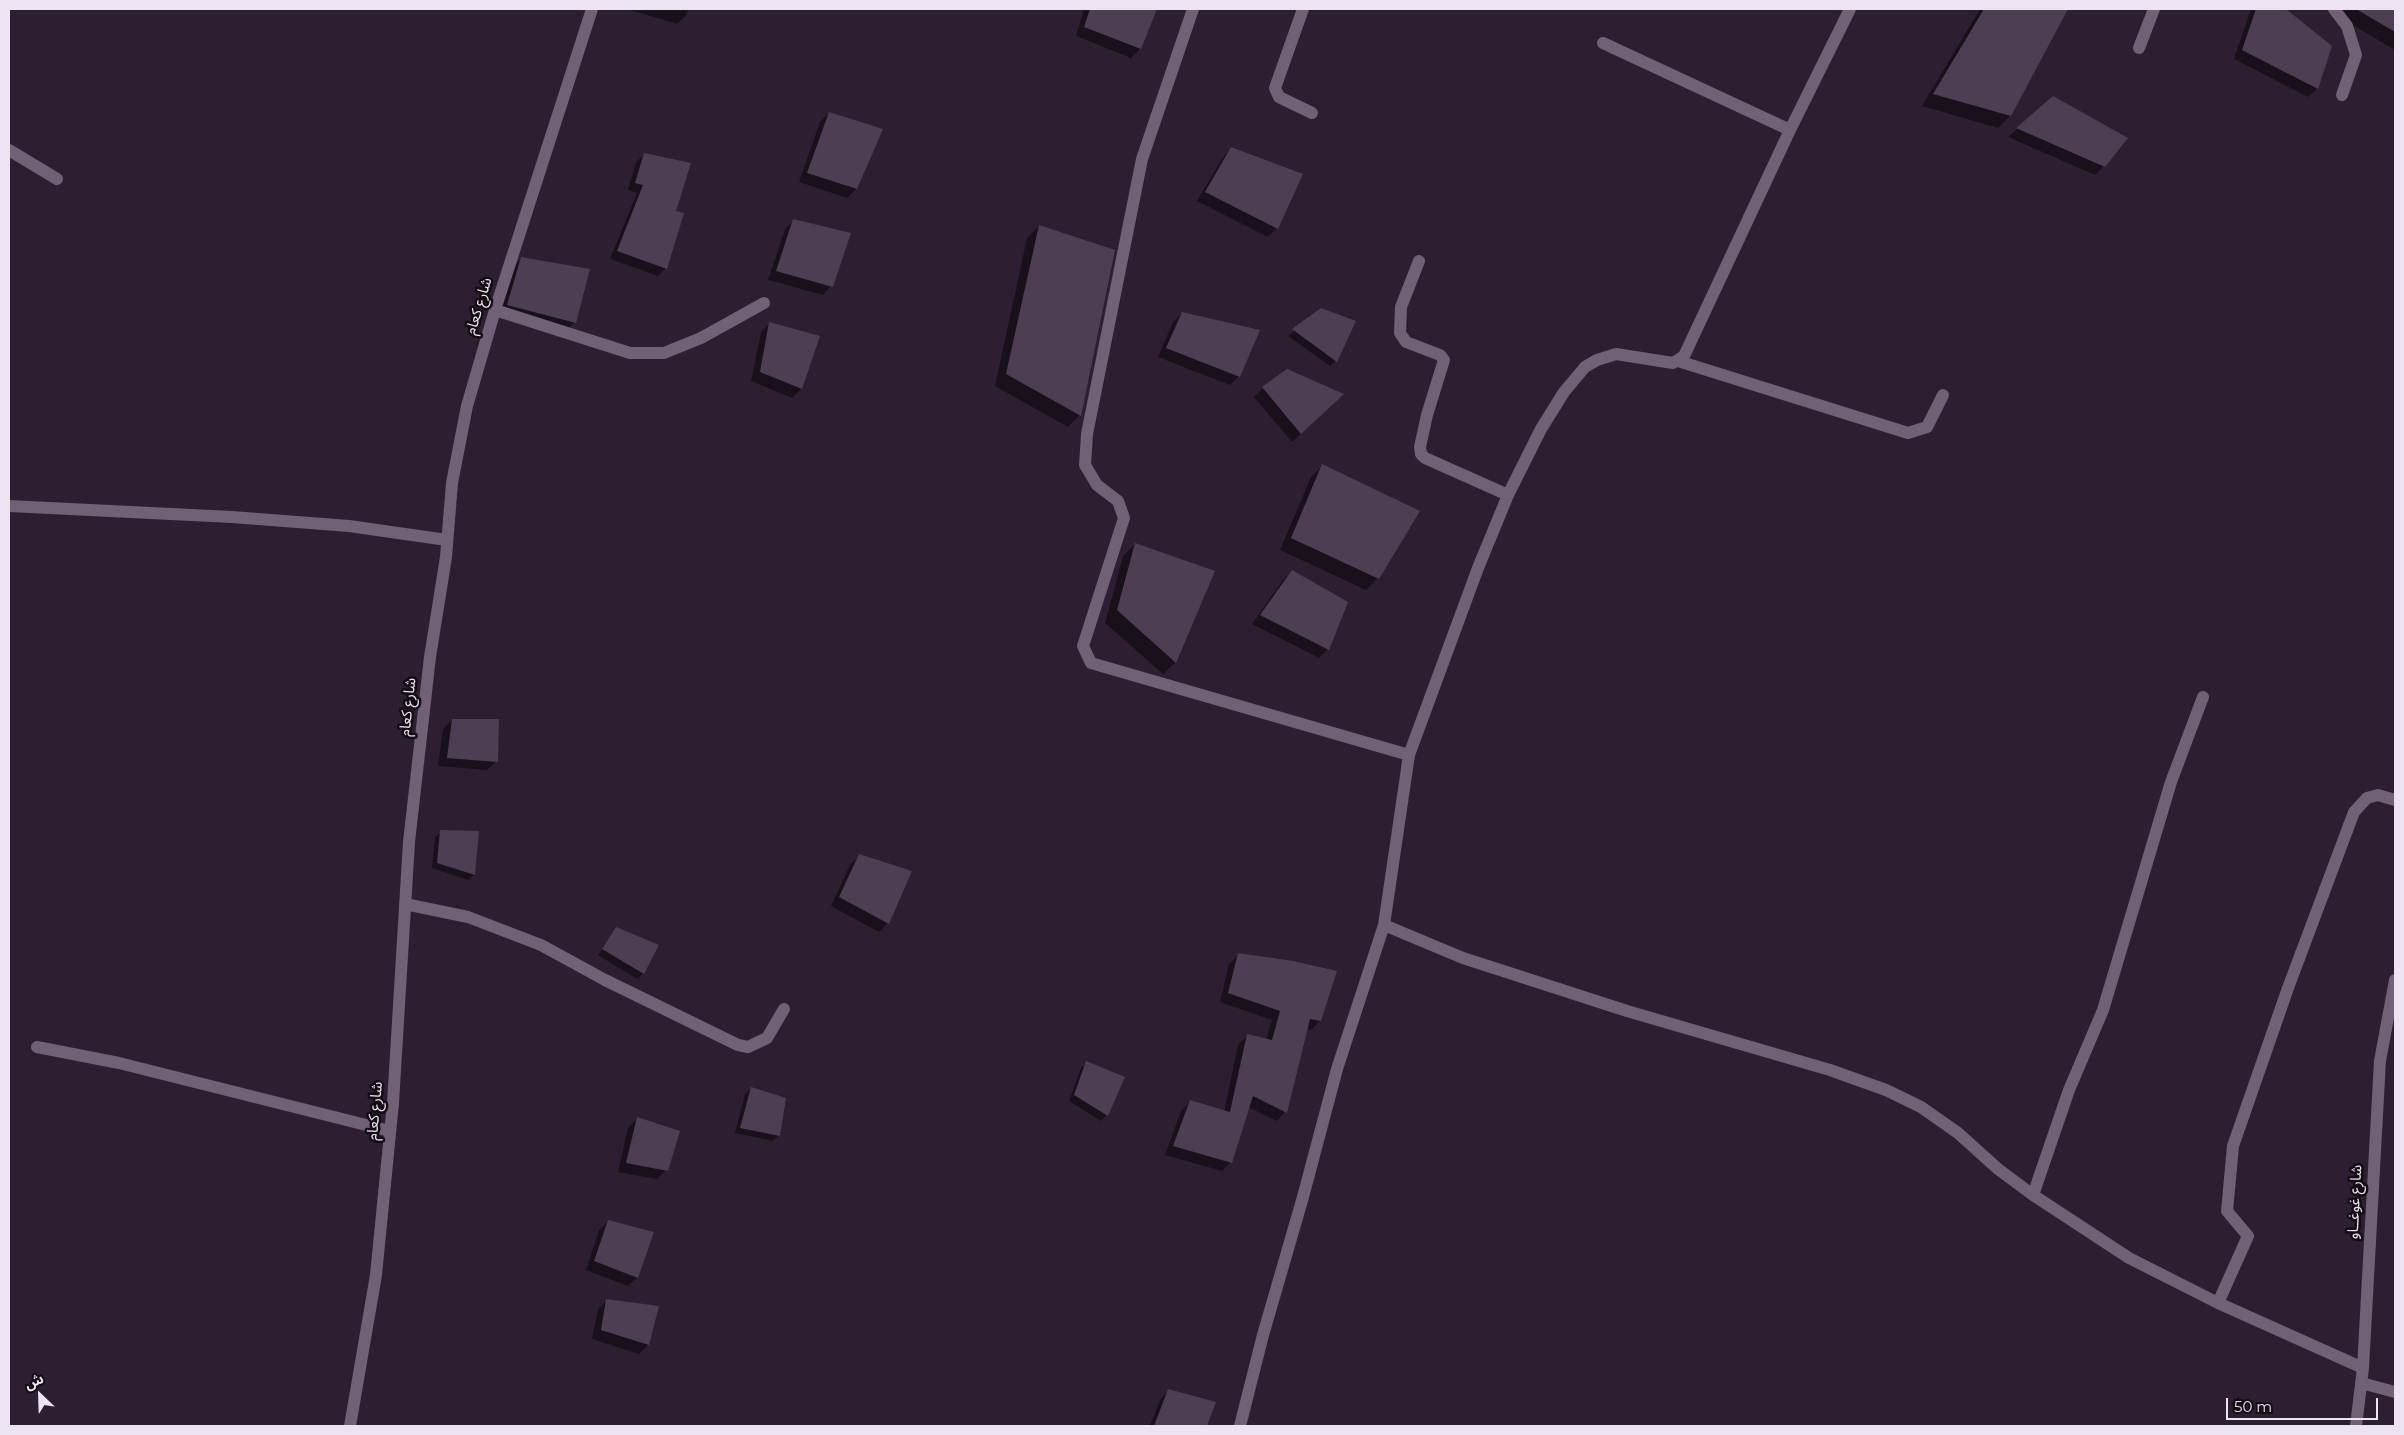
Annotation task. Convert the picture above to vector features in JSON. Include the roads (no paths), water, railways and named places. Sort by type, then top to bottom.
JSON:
[{"type":"street","name":"شارع كعام","points":[[350,1426],[376,1275],[390,1131],[409,842],[430,656],[447,540],[452,483],[467,406],[495,310],[592,9]]},
{"type":"street","points":[[1193,9],[1142,159],[1087,434],[1085,465],[1097,485],[1118,501],[1124,518],[1083,646],[1091,663],[1409,755]]},
{"type":"street","points":[[1303,9],[1275,88],[1279,97],[1312,113]]},
{"type":"street","points":[[1240,1426],[1263,1335],[1303,1198],[1337,1069],[1384,925],[1409,755],[1478,568],[1508,495],[1541,429],[1564,392],[1585,367],[1597,360],[1616,354],[1673,363],[1678,361],[1688,350],[1790,130],[1850,9]]},
{"type":"street","points":[[2139,48],[2154,9]]},
{"type":"street","points":[[2334,9],[2347,26],[2356,55],[2342,95]]},
{"type":"street","points":[[1603,43],[1790,130]]},
{"type":"street","points":[[9,150],[57,178]]},
{"type":"street","points":[[1418,261],[1402,307],[1400,333],[1406,342],[1440,354],[1444,360],[1427,414],[1420,447],[1421,454],[1425,458],[1508,495]]},
{"type":"street","points":[[495,310],[630,353],[664,353],[701,338],[764,304]]},
{"type":"street","points":[[1678,361],[1908,433],[1927,427],[1943,395]]},
{"type":"street","points":[[9,506],[232,517],[349,526],[447,540]]},
{"type":"street","points":[[2033,1195],[2068,1090],[2103,1010],[2171,782],[2203,697]]},
{"type":"street","points":[[2218,1303],[2248,1236],[2227,1211],[2233,1146],[2288,988],[2354,812],[2367,798],[2378,795],[2395,800]]},
{"type":"street","points":[[405,904],[468,917],[541,945],[605,980],[738,1045],[748,1047],[767,1038],[784,1009]]},
{"type":"street","points":[[1384,925],[1463,958],[1627,1011],[1830,1070],[1886,1090],[1922,1107],[1958,1133],[1998,1169],[2033,1195],[2129,1258],[2218,1303],[2363,1368]]},
{"type":"street","name":"شارع غوغــاو","points":[[2356,1426],[2363,1368],[2380,1061],[2395,980]]},
{"type":"street","points":[[37,1047],[119,1062],[390,1131]]},
{"type":"street","points":[[2361,1383],[2395,1392]]}]
